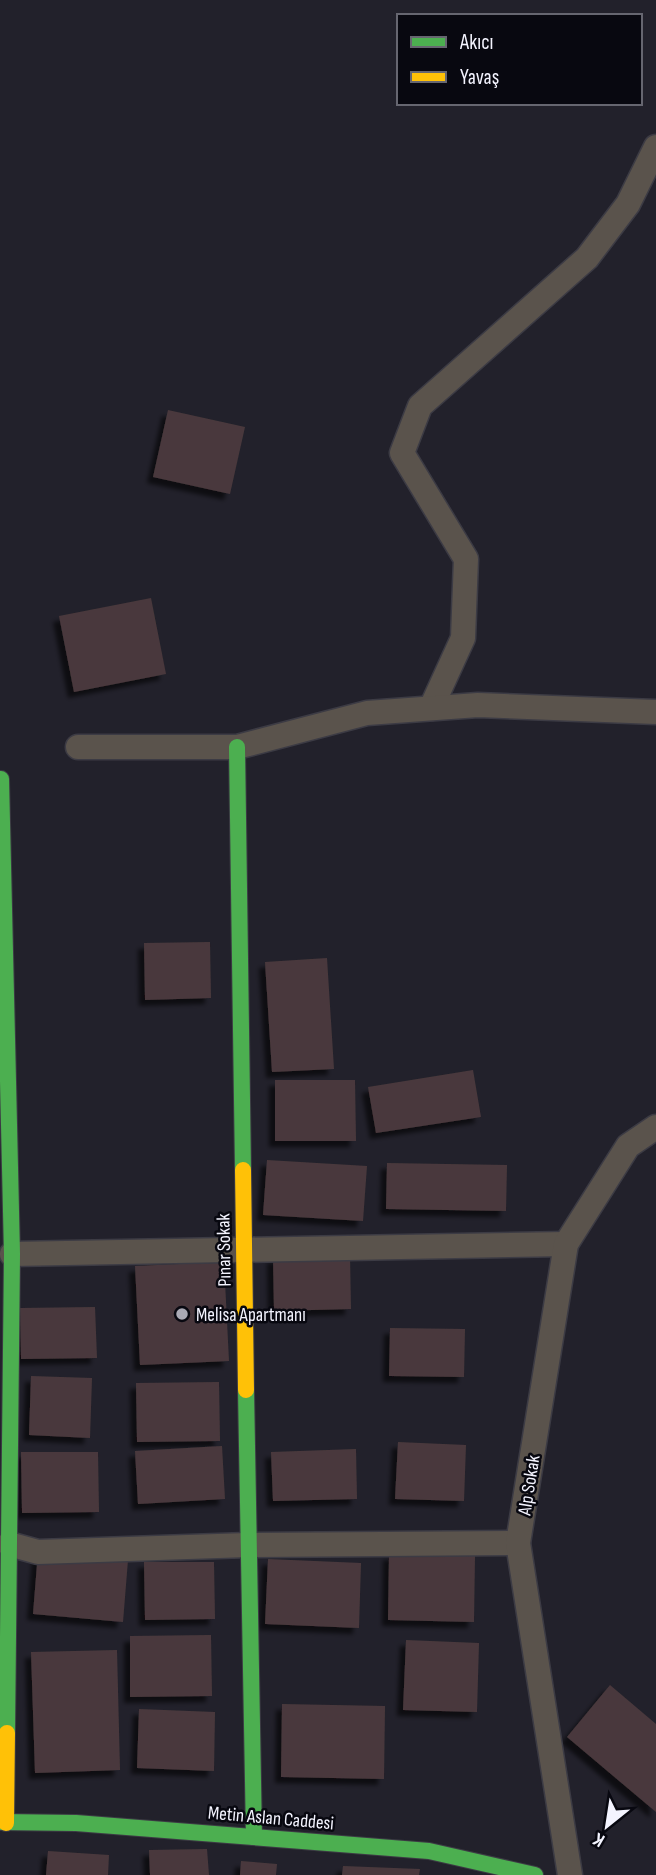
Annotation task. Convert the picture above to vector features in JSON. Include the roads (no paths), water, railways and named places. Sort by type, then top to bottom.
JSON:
[{"type":"street","points":[[431,708],[463,638],[466,559],[402,453],[420,406],[587,258],[628,204],[656,147]]},
{"type":"street","points":[[78,747],[237,747],[368,713],[478,705],[656,712]]},
{"type":"street","name":"Pınar Sokak","points":[[237,747],[254,1837]]},
{"type":"street","points":[[1,779],[12,1254],[6,1287],[5,1495],[9,1544],[3,1822]]},
{"type":"street","name":"Alp Sokak","points":[[570,1875],[518,1543],[566,1244],[628,1146],[656,1127]]},
{"type":"street","points":[[12,1254],[566,1244]]},
{"type":"street","points":[[9,1544],[38,1552],[248,1545],[518,1543]]},
{"type":"street","name":"Metin Aslan Caddesi","points":[[3,1822],[76,1823],[429,1851],[535,1875]]},
{"type":"place","name":"Melisa Apartmanı","points":[[182,1314]]}]
